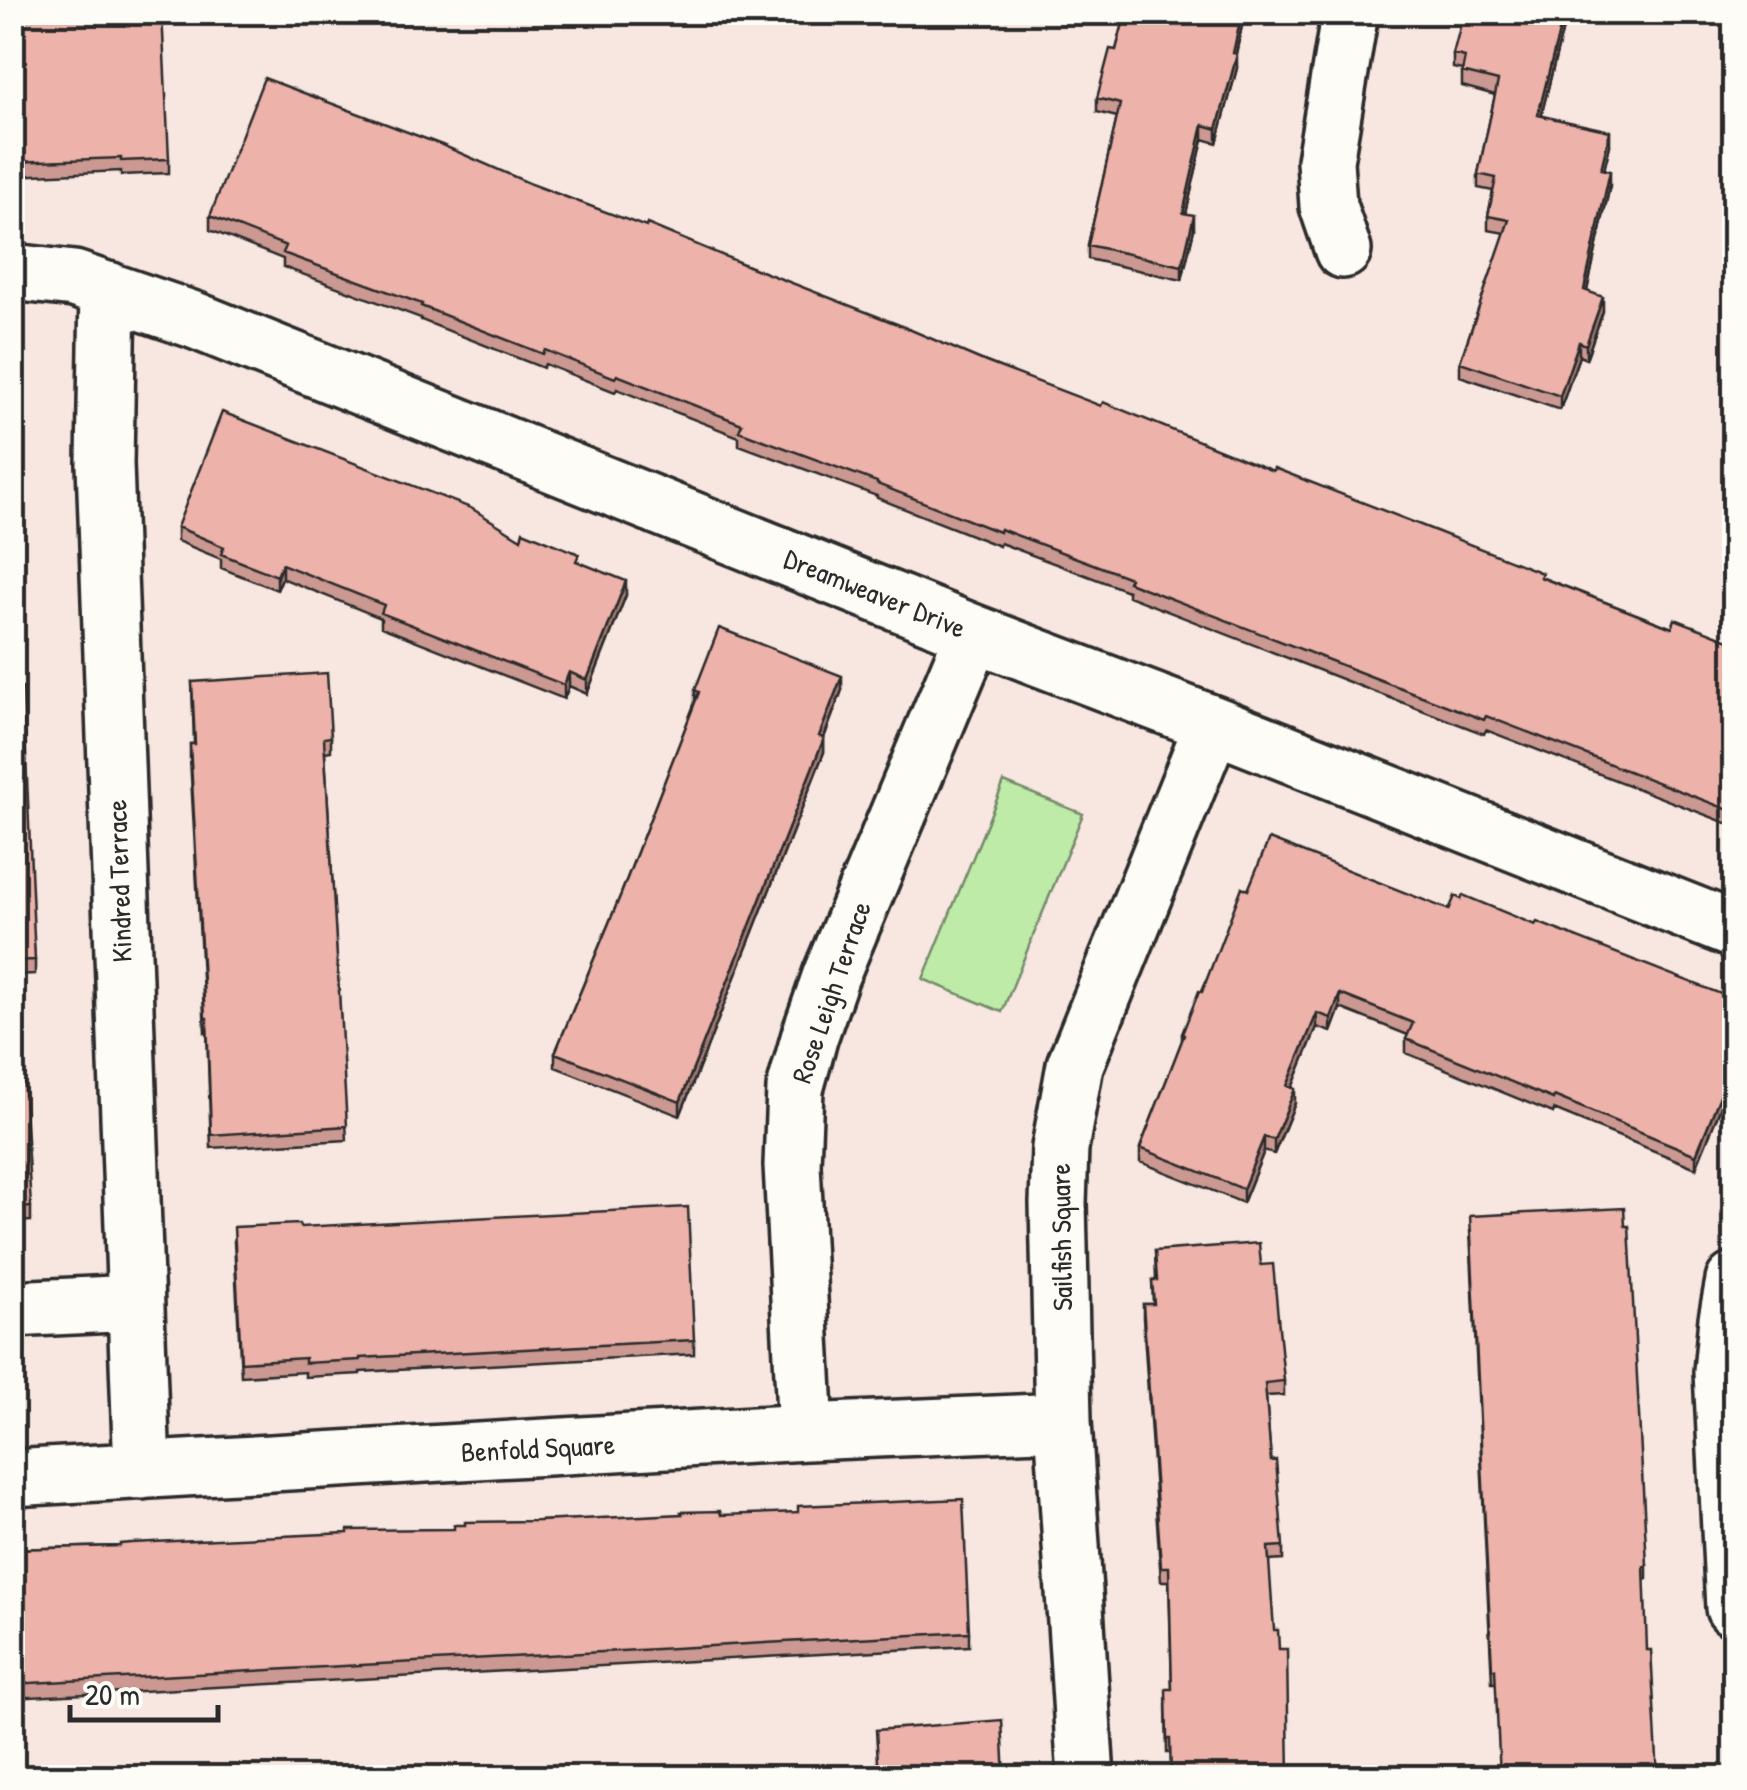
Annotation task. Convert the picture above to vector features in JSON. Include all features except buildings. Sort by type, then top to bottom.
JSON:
[{"type":"street","points":[[1343,250],[1328,206],[1325,161],[1350,12]]},
{"type":"street","name":"Dreamweaver Drive","points":[[12,272],[74,279],[194,320],[974,633],[1734,930]]},
{"type":"street","name":"Kindred Terrace","points":[[108,290],[105,464],[142,1471]]},
{"type":"street","name":"Rose Leigh Terrace","points":[[806,1432],[792,1164],[795,1089],[831,975],[974,633]]},
{"type":"street","name":"Sailfish Square","points":[[1086,1778],[1063,1421],[1060,1148],[1075,1064],[1213,724]]},
{"type":"street","points":[[1734,1281],[1722,1372],[1734,1608]]},
{"type":"street","points":[[12,1309],[134,1302]]},
{"type":"street","name":"Benfold Square","points":[[12,1478],[1063,1421]]},
{"type":"green space","points":[[1004,782],[1083,814],[1002,1012],[923,979]]}]
